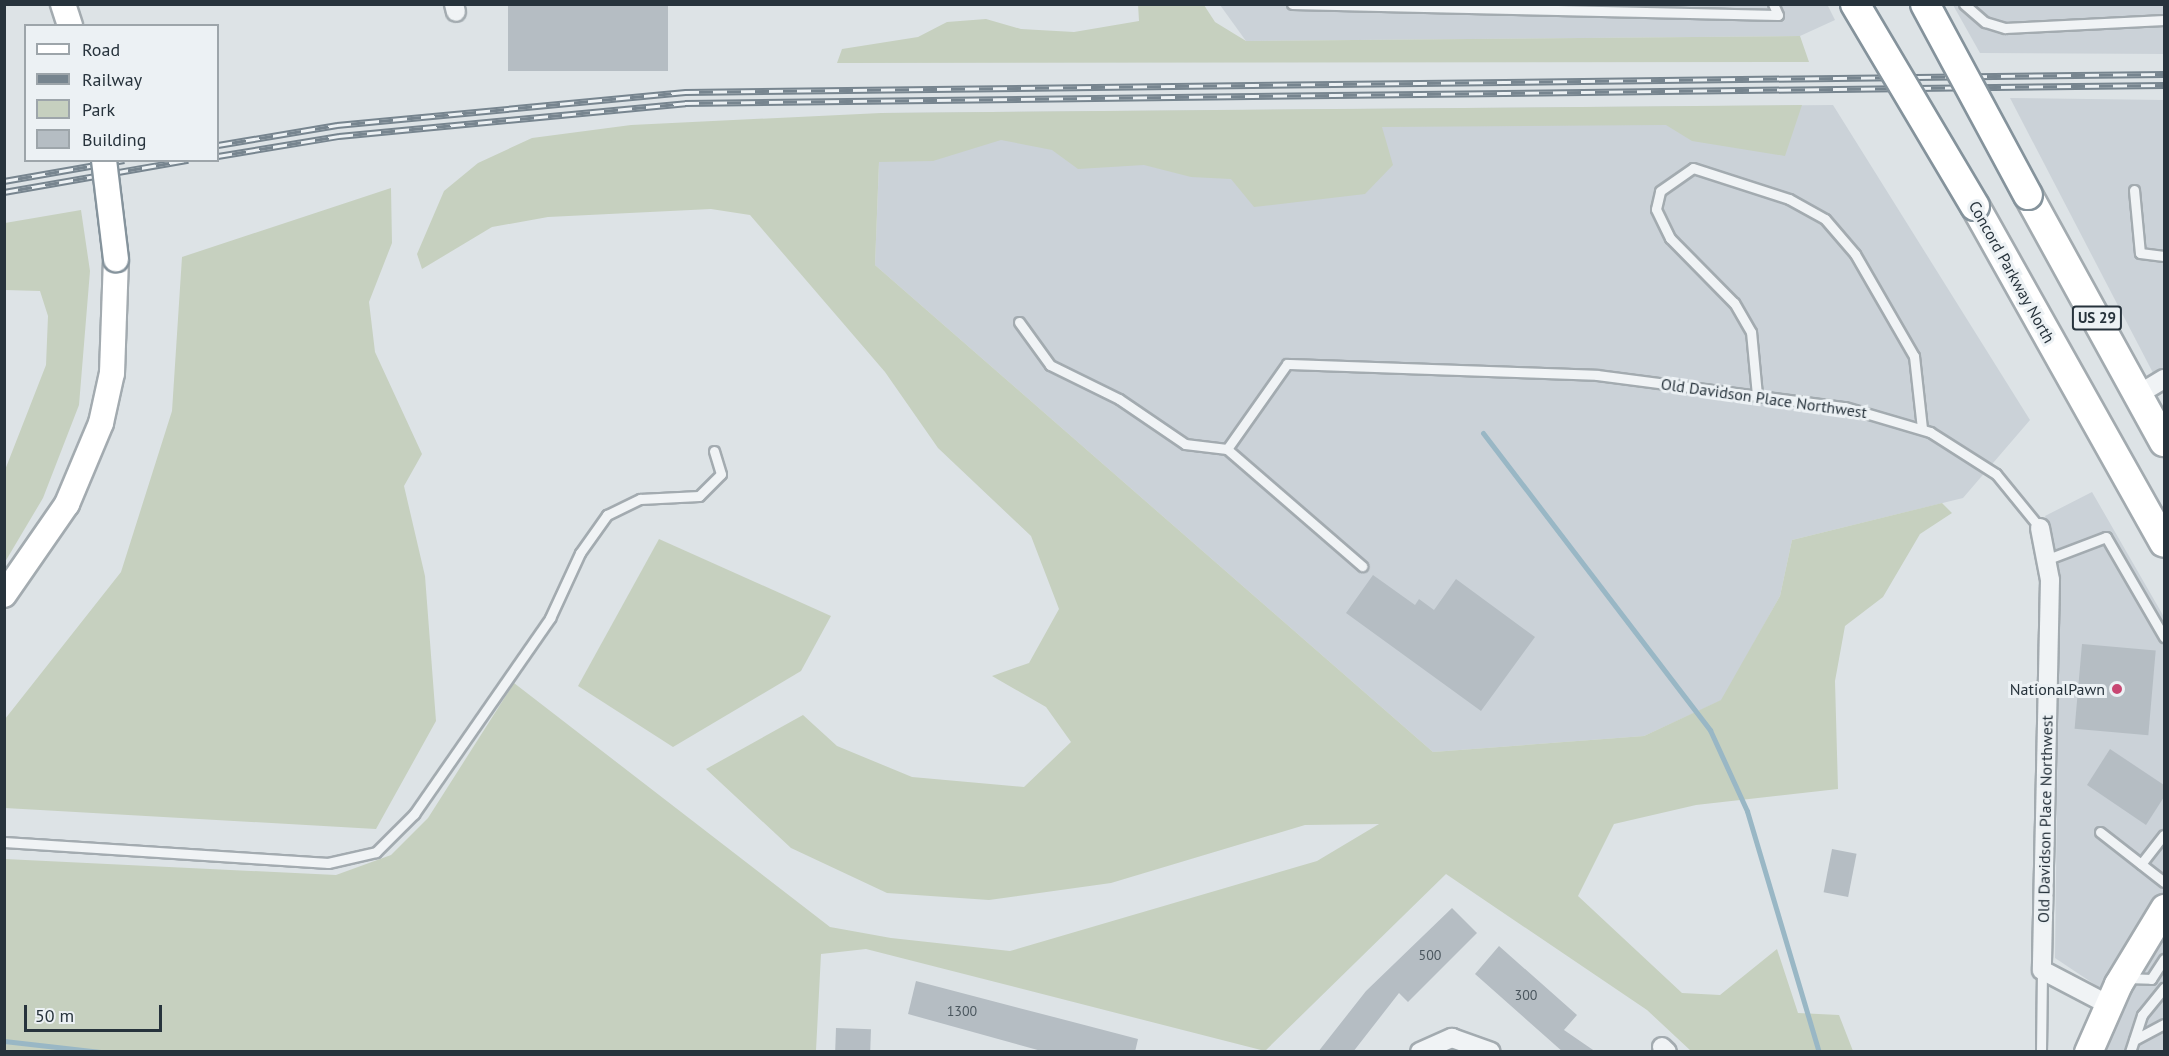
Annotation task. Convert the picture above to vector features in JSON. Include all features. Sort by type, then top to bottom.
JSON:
[{"type":"highway","name":"Concord Parkway North","points":[[1855,4],[1975,206],[2164,543]]},
{"type":"highway","name":"US 29","points":[[1926,4],[2164,442]]},
{"type":"main road","points":[[4,595],[67,504],[101,423],[117,317],[116,259],[104,162]]},
{"type":"main road","points":[[2088,1052],[2122,978],[2157,933],[2164,908]]},
{"type":"street","points":[[2139,394],[2164,379]]},
{"type":"street","name":"Old Davidson Place Northwest","points":[[2040,528],[2048,559],[2043,970]]},
{"type":"street","points":[[2043,970],[2109,1005]]},
{"type":"street","points":[[1420,1052],[1452,1038],[1491,1052]]},
{"type":"lane","points":[[1292,4],[1778,15],[1773,4]]},
{"type":"lane","points":[[1964,4],[1985,22],[2005,28],[2164,20]]},
{"type":"lane","points":[[1757,394],[1751,332],[1734,303],[1670,238],[1656,209],[1660,191],[1693,168],[1789,199],[1825,219],[1855,254],[1914,356],[1922,429]]},
{"type":"lane","points":[[2134,190],[2140,254],[2164,256]]},
{"type":"lane","points":[[1020,322],[1050,365],[1119,399],[1185,444],[1227,449],[1362,566]]},
{"type":"lane","name":"Old Davidson Place Northwest","points":[[1227,449],[1287,364],[1597,375],[1757,394],[1880,415],[1922,429],[1955,444],[1996,474],[2040,528]]},
{"type":"lane","points":[[4,842],[328,863],[376,852],[414,814],[543,627],[580,553],[607,514],[640,499],[699,496],[721,474],[714,451]]},
{"type":"lane","points":[[2048,559],[2106,537],[2164,637]]},
{"type":"lane","points":[[2100,832],[2164,882]]},
{"type":"lane","points":[[2141,864],[2164,835]]},
{"type":"lane","points":[[2122,978],[2151,979],[2164,959]]},
{"type":"lane","points":[[2041,1052],[2043,970]]},
{"type":"lane","points":[[2130,1052],[2142,1015],[2164,988]]},
{"type":"lane","points":[[2134,1040],[2164,1024]]},
{"type":"shaded area","points":[[1827,4],[1835,20],[1800,36],[1246,41],[1220,5]]},
{"type":"shaded area","points":[[1953,5],[2164,5],[2164,54],[1980,53]]},
{"type":"shaded area","points":[[2010,98],[2164,100],[2164,394]]},
{"type":"shaded area","points":[[1833,105],[2030,420],[1963,498],[1792,540],[1780,596],[1722,700],[1644,736],[1433,752],[875,265],[881,113]]},
{"type":"shaded area","points":[[2092,492],[2164,617],[2164,1051],[2103,1051],[2124,1004],[2055,958],[2059,630],[2055,549],[2045,516]]},
{"type":"green space","points":[[1138,4],[1204,5],[1215,22],[1246,41],[1800,36],[1809,62],[837,63],[842,49],[918,37],[947,22],[986,19],[1021,29],[1074,32],[1139,21]]},
{"type":"green space","points":[[1802,105],[1785,156],[1692,141],[1666,125],[1382,127],[1393,165],[1365,194],[1254,207],[1231,179],[1191,177],[1144,165],[1078,169],[1052,150],[1001,140],[933,161],[879,162],[875,265],[1433,752],[1644,736],[1721,700],[1780,596],[1792,540],[1942,503],[1952,513],[1920,534],[1883,597],[1845,626],[1835,681],[1838,789],[1696,805],[1614,824],[1578,896],[1682,993],[1720,995],[1777,949],[1798,1013],[1839,1015],[1853,1051],[1691,1051],[1647,1010],[1446,874],[1265,1051],[866,949],[821,954],[816,1051],[5,1051],[5,859],[336,875],[391,855],[428,818],[514,683],[830,927],[891,938],[1010,951],[1317,861],[1379,824],[1305,825],[1111,883],[989,900],[887,893],[791,848],[706,769],[803,715],[837,746],[912,777],[1024,787],[1071,742],[1046,707],[992,676],[1029,663],[1059,609],[1031,536],[938,448],[885,372],[750,215],[711,209],[548,217],[492,227],[422,269],[417,254],[444,191],[478,163],[532,138],[631,125],[881,113]]},
{"type":"green space","points":[[391,188],[392,243],[369,302],[375,352],[422,454],[404,486],[425,576],[436,721],[376,829],[5,808],[5,719],[121,572],[172,411],[182,257]]},
{"type":"green space","points":[[81,210],[90,271],[79,405],[43,498],[5,562],[5,470],[46,365],[48,316],[40,291],[5,290],[5,223]]},
{"type":"green space","points":[[659,539],[831,616],[801,671],[673,747],[578,686]]},
{"type":"building","points":[[508,4],[668,4],[668,71],[508,71]]},
{"type":"building","points":[[1373,575],[1415,605],[1419,599],[1434,610],[1456,579],[1535,637],[1481,711],[1346,613]]},
{"type":"building","points":[[2082,644],[2156,650],[2148,735],[2075,729]]},
{"type":"building","points":[[2110,749],[2164,785],[2164,797],[2146,825],[2087,785]]},
{"type":"building","points":[[1832,849],[1857,854],[1848,897],[1824,892]]},
{"type":"building","points":[[1452,908],[1477,933],[1408,1002],[1399,993],[1353,1052],[1318,1052],[1366,991]]},
{"type":"building","points":[[1499,946],[1577,1015],[1564,1030],[1596,1052],[1563,1052],[1475,974]]},
{"type":"building","points":[[916,981],[1138,1039],[1135,1052],[1045,1052],[908,1014]]},
{"type":"building","points":[[836,1028],[871,1029],[870,1052],[835,1052]]},
{"type":"waterway","points":[[1483,433],[1710,730],[1747,811],[1819,1052]]},
{"type":"waterway","points":[[4,1041],[100,1052]]},
{"type":"railway","points":[[219,145],[337,125],[685,92],[2164,74]]},
{"type":"railway","points":[[219,156],[339,136],[685,103],[2164,85]]},
{"type":"railway","points":[[4,181],[113,162]]},
{"type":"railway","points":[[4,192],[176,162]]},
{"type":"place","name":"NationalPawn","points":[[2117,689]]}]
